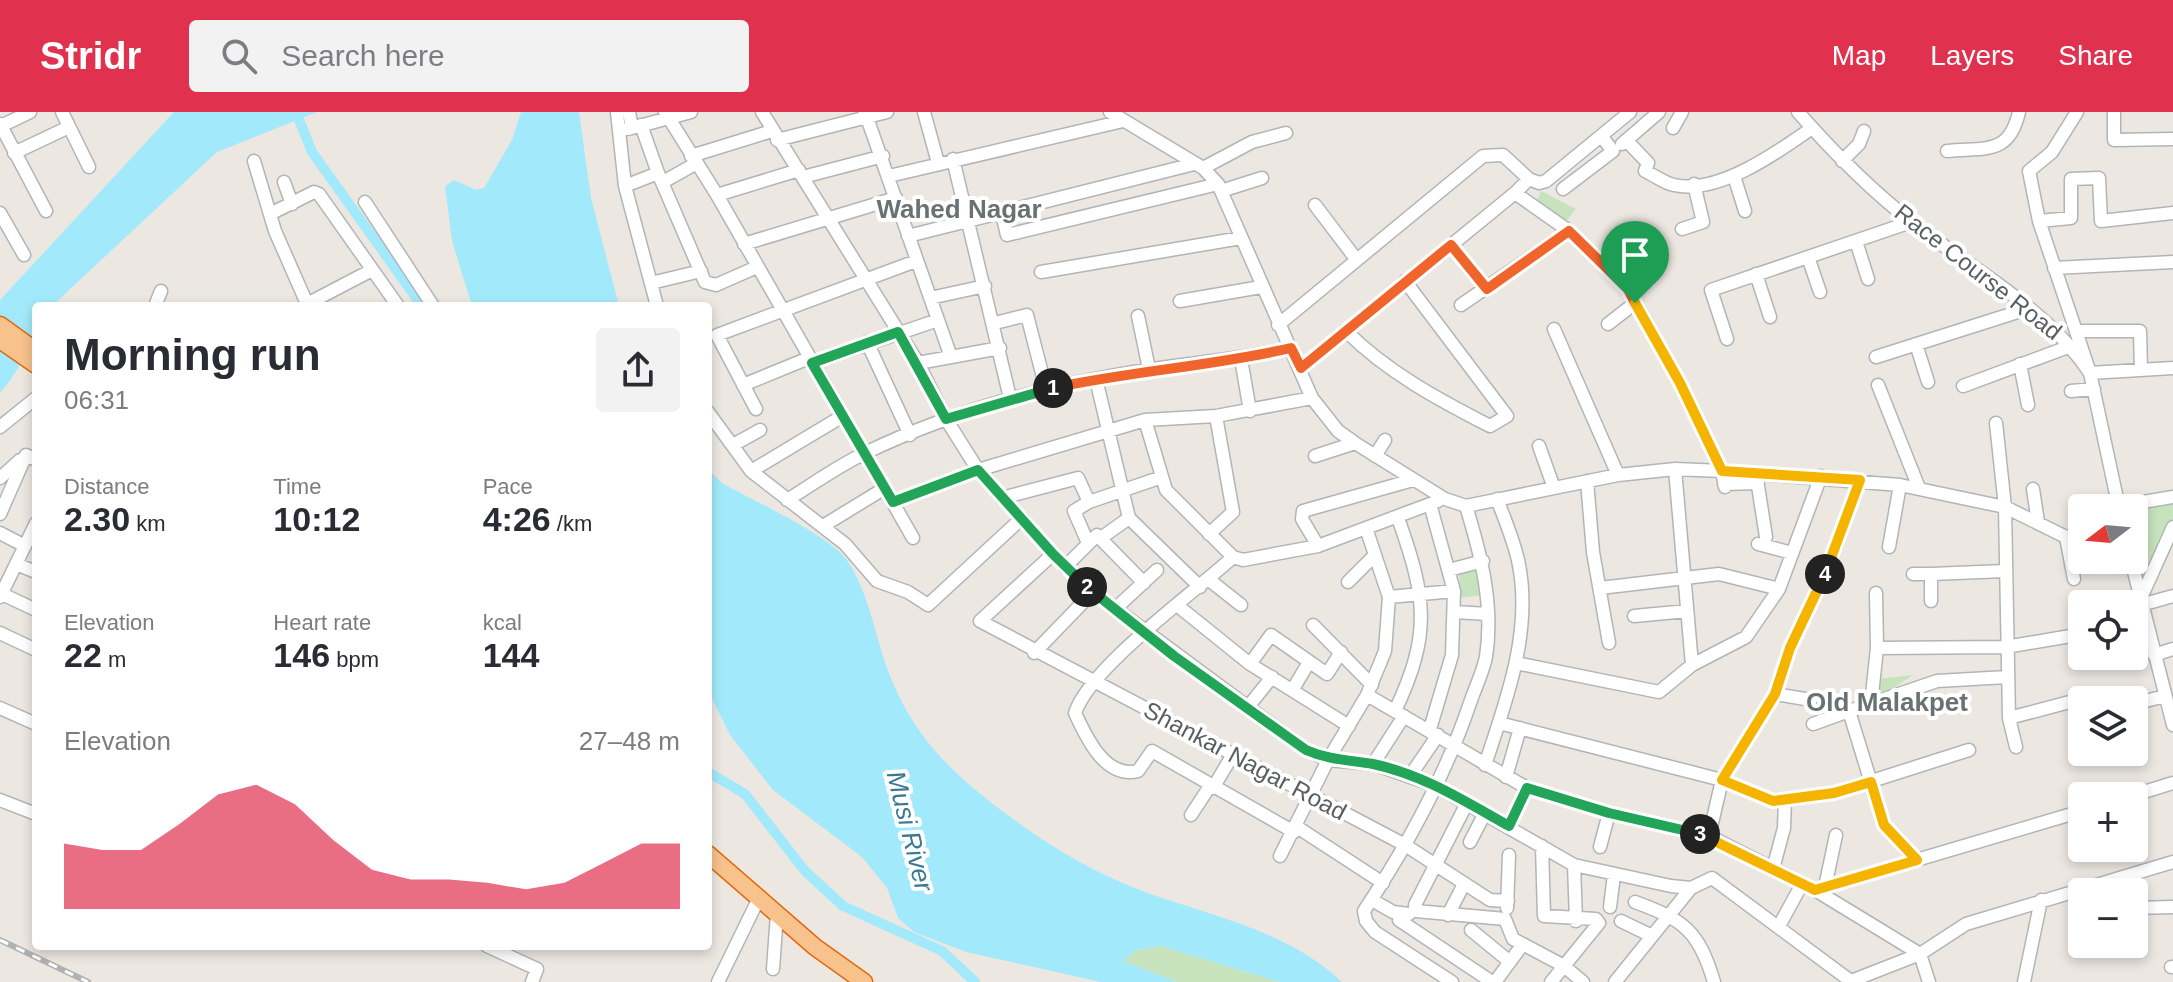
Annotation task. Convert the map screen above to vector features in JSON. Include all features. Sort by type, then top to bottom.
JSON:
[{"type":"highway","points":[[0,325],[32,355]]},
{"type":"highway","points":[[0,340],[32,356]]},
{"type":"highway","points":[[712,857],[815,947],[864,982]]},
{"type":"street","points":[[30,112],[0,125],[8,148],[46,211]]},
{"type":"street","points":[[62,112],[89,167]]},
{"type":"street","points":[[617,112],[631,128],[660,178],[705,282],[713,286],[757,267]]},
{"type":"street","points":[[629,112],[631,128],[625,186],[656,302]]},
{"type":"street","points":[[631,128],[667,115],[691,112]]},
{"type":"street","points":[[762,112],[918,363],[946,419],[978,470],[1065,567],[1093,592],[1306,750],[1328,760],[1373,764],[1436,786],[1509,826],[1542,846],[1547,853],[1574,865],[1691,888]]},
{"type":"street","points":[[625,186],[660,178],[693,160],[775,136],[887,112]]},
{"type":"street","points":[[924,112],[938,163]]},
{"type":"street","points":[[1110,112],[1198,166],[1220,187],[1312,398],[1338,431],[1445,499],[1466,506],[1618,475],[1675,469],[1724,481],[1821,476],[1900,485],[2005,507],[2066,537],[2074,579]]},
{"type":"street","points":[[1278,325],[1483,156],[1503,155],[1529,179],[1539,183],[1546,181],[1630,112]]},
{"type":"street","points":[[1563,189],[1659,112]]},
{"type":"street","points":[[1673,128],[1682,112]]},
{"type":"street","name":"Race Course Road","points":[[1798,112],[1842,161],[1911,222],[2046,321],[2071,346],[2090,373],[2116,494]]},
{"type":"street","points":[[1947,151],[2002,145],[2014,132],[2019,112]]},
{"type":"street","points":[[2077,112],[2052,152],[2029,171],[2039,221],[2079,331],[2090,373],[2173,368]]},
{"type":"street","points":[[2114,112],[2114,140],[2173,139]]},
{"type":"street","points":[[667,115],[717,195],[841,417],[913,538]]},
{"type":"street","points":[[866,115],[883,156],[951,357]]},
{"type":"street","points":[[889,176],[1123,121]]},
{"type":"street","points":[[8,148],[69,127]]},
{"type":"street","points":[[1626,140],[1648,163],[1645,171],[1674,185],[1694,184],[1734,176],[1764,162],[1812,128]]},
{"type":"street","points":[[1842,161],[1859,144],[1864,131]]},
{"type":"street","points":[[908,236],[1198,166],[1252,142],[1286,133]]},
{"type":"street","points":[[1601,136],[1613,151]]},
{"type":"street","points":[[1859,144],[1870,153]]},
{"type":"street","points":[[717,195],[883,156]]},
{"type":"street","points":[[953,159],[995,323],[1010,398]]},
{"type":"street","points":[[254,161],[275,231],[306,302]]},
{"type":"street","points":[[1734,176],[1745,211]]},
{"type":"street","points":[[1002,214],[1007,235],[1262,178]]},
{"type":"street","points":[[2039,221],[2071,218],[2071,179],[2099,178],[2101,221],[2173,213]]},
{"type":"street","points":[[1301,368],[1529,179]]},
{"type":"street","points":[[284,182],[292,204]]},
{"type":"street","points":[[1682,229],[1703,222],[1694,184]]},
{"type":"street","points":[[272,213],[314,192],[319,194],[395,302]]},
{"type":"street","points":[[1515,193],[1569,231],[1628,289],[1680,383],[1724,481]]},
{"type":"street","points":[[744,244],[896,198]]},
{"type":"street","points":[[365,202],[430,302]]},
{"type":"street","points":[[1315,205],[1356,259]]},
{"type":"street","points":[[0,213],[24,255]]},
{"type":"street","points":[[1727,339],[1711,290],[1911,222]]},
{"type":"street","points":[[1461,305],[1569,231]]},
{"type":"street","points":[[1041,272],[1241,238]]},
{"type":"street","points":[[1856,241],[1868,279]]},
{"type":"street","points":[[1451,245],[1487,289]]},
{"type":"street","points":[[1808,257],[1820,292]]},
{"type":"street","points":[[756,409],[713,336],[916,261]]},
{"type":"street","points":[[2054,268],[2173,262]]},
{"type":"street","points":[[313,302],[372,270]]},
{"type":"street","points":[[651,283],[701,271]]},
{"type":"street","points":[[1756,274],[1770,317]]},
{"type":"street","points":[[1346,331],[1371,356],[1449,405],[1490,426],[1496,426],[1507,416],[1405,281]]},
{"type":"street","points":[[930,298],[985,286]]},
{"type":"street","points":[[1180,301],[1261,287]]},
{"type":"street","points":[[157,302],[161,291]]},
{"type":"street","points":[[1608,324],[1635,303]]},
{"type":"street","points":[[1876,357],[2027,309]]},
{"type":"street","points":[[995,323],[1027,315],[1046,389]]},
{"type":"street","points":[[1138,316],[1149,369]]},
{"type":"street","points":[[743,385],[938,320]]},
{"type":"street","points":[[1554,329],[1618,475]]},
{"type":"street","points":[[2079,331],[2140,331],[2141,370]]},
{"type":"street","points":[[867,342],[910,435]]},
{"type":"street","points":[[1916,344],[1928,382]]},
{"type":"street","points":[[1963,386],[2071,346]]},
{"type":"street","points":[[918,363],[1000,348]]},
{"type":"street","points":[[787,500],[865,453],[946,419],[1010,398],[1149,369],[1241,359],[1291,348]]},
{"type":"street","points":[[1241,359],[1250,411]]},
{"type":"street","points":[[2020,364],[2028,405]]},
{"type":"street","points":[[1096,379],[1106,432],[1129,518],[1204,583],[1241,605]]},
{"type":"street","points":[[1878,385],[1919,488]]},
{"type":"street","points":[[2071,391],[2094,389]]},
{"type":"street","points":[[893,502],[978,470],[1145,420],[1216,416],[1312,398]]},
{"type":"street","points":[[0,427],[32,401]]},
{"type":"street","points":[[1209,534],[1233,512],[1216,416]]},
{"type":"street","points":[[712,417],[751,471],[845,544],[877,581],[908,592],[928,605],[1022,518]]},
{"type":"street","points":[[751,471],[841,417]]},
{"type":"street","points":[[1145,420],[1166,490],[1233,557],[1243,560],[1318,546],[1445,499]]},
{"type":"street","points":[[1996,423],[2005,507],[2009,718],[2016,747]]},
{"type":"street","points":[[733,445],[760,430]]},
{"type":"street","points":[[1375,456],[1385,440]]},
{"type":"street","points":[[1315,456],[1355,443]]},
{"type":"street","points":[[1539,446],[1554,488]]},
{"type":"street","points":[[0,478],[31,457]]},
{"type":"street","points":[[0,514],[31,457]]},
{"type":"street","points":[[1675,469],[1692,665]]},
{"type":"street","points":[[1516,663],[1659,692],[1692,665],[1746,637],[1779,589],[1821,476]]},
{"type":"street","points":[[1088,543],[1074,511],[1089,502],[1162,477]]},
{"type":"street","points":[[1002,498],[1078,478],[1089,502]]},
{"type":"street","points":[[1757,478],[1762,540],[1792,553]]},
{"type":"street","points":[[1318,546],[1302,519],[1303,511],[1413,480]]},
{"type":"street","points":[[1709,836],[1722,780],[1775,694],[1790,648],[1829,565],[1860,480]]},
{"type":"street","points":[[1587,481],[1609,643]]},
{"type":"street","points":[[1889,547],[1900,485]]},
{"type":"street","points":[[823,526],[885,488]]},
{"type":"street","points":[[2033,489],[2038,522]]},
{"type":"street","points":[[2148,502],[2173,497]]},
{"type":"street","points":[[1485,765],[1516,663],[1523,609],[1519,563],[1497,499]]},
{"type":"street","points":[[1410,776],[1434,732],[1452,655],[1454,591],[1430,504]]},
{"type":"street","points":[[1452,982],[1368,925],[1364,911],[1405,845],[1456,747],[1486,658],[1488,614],[1483,561],[1466,506]]},
{"type":"street","points":[[1101,538],[1129,518]]},
{"type":"street","points":[[1373,764],[1399,714],[1421,638],[1422,593],[1398,518]]},
{"type":"street","points":[[2146,590],[2173,527]]},
{"type":"street","points":[[1280,856],[1328,760],[1370,690],[1385,651],[1389,597],[1366,528]]},
{"type":"street","points":[[32,531],[1,596],[32,608]]},
{"type":"street","points":[[0,533],[25,546]]},
{"type":"street","points":[[1065,567],[1095,536],[1101,538],[1144,583]]},
{"type":"street","name":"Shankar Nagar Road","points":[[1053,554],[980,621],[1034,653],[1405,845],[1490,900],[1508,901]]},
{"type":"street","points":[[1348,582],[1375,555]]},
{"type":"street","points":[[1233,557],[1144,632],[1080,698],[1075,713],[1088,742],[1107,762],[1123,772],[1138,771],[1152,751],[1212,787],[1295,829],[1383,883]]},
{"type":"street","points":[[1449,570],[1483,561]]},
{"type":"street","points":[[16,564],[32,570]]},
{"type":"street","points":[[1116,608],[1157,570]]},
{"type":"street","points":[[1913,574],[2005,571]]},
{"type":"street","points":[[1600,588],[1719,574],[1779,589]]},
{"type":"street","points":[[1931,574],[1931,601]]},
{"type":"street","points":[[1389,597],[1454,591]]},
{"type":"street","points":[[1034,653],[1093,592]]},
{"type":"street","points":[[1871,704],[1877,648],[1876,593]]},
{"type":"street","points":[[2148,601],[2173,596]]},
{"type":"street","points":[[1178,606],[1250,664],[1349,726]]},
{"type":"street","points":[[1634,616],[1687,611]]},
{"type":"street","points":[[1454,612],[1488,614]]},
{"type":"street","points":[[1313,625],[1341,652],[1370,690],[1399,714],[1485,765],[1527,788],[1609,813],[1709,836],[1802,884],[1820,888],[1920,954],[1929,982]]},
{"type":"street","points":[[0,633],[32,648]]},
{"type":"street","points":[[1250,664],[1271,635],[1327,674],[1341,652]]},
{"type":"street","points":[[1877,648],[2006,647],[2068,636]]},
{"type":"street","points":[[2148,642],[2173,725]]},
{"type":"street","points":[[2154,655],[2173,649]]},
{"type":"street","points":[[1293,689],[1309,662]]},
{"type":"street","points":[[1247,708],[1272,677]]},
{"type":"street","points":[[1813,724],[1937,681],[2007,677]]},
{"type":"street","points":[[1775,694],[1811,700]]},
{"type":"street","points":[[2148,700],[2165,696]]},
{"type":"street","points":[[2009,718],[2068,702]]},
{"type":"street","points":[[0,708],[32,722]]},
{"type":"street","points":[[1849,711],[1884,825],[1917,860]]},
{"type":"street","points":[[1499,723],[1722,780],[1773,801],[1834,793],[1969,750]]},
{"type":"street","points":[[1506,777],[1520,728]]},
{"type":"street","points":[[1191,815],[1232,756]]},
{"type":"street","points":[[2148,791],[2173,783]]},
{"type":"street","points":[[1509,826],[1527,788]]},
{"type":"street","points":[[0,800],[32,812]]},
{"type":"street","points":[[1773,869],[1784,828],[1785,800]]},
{"type":"street","points":[[1416,911],[1417,901],[1467,803]]},
{"type":"street","points":[[1470,842],[1485,813]]},
{"type":"street","points":[[1600,847],[1609,813]]},
{"type":"street","points":[[1820,888],[2068,815]]},
{"type":"street","points":[[1820,888],[1836,835]]},
{"type":"street","points":[[1542,846],[1542,913],[1547,917],[1576,921],[1596,919],[1599,923],[1551,982]]},
{"type":"street","points":[[1509,855],[1505,919],[1513,939],[1564,966],[1583,982]]},
{"type":"street","points":[[2132,878],[2173,862]]},
{"type":"street","points":[[1574,865],[1576,921]]},
{"type":"street","points":[[1610,907],[1614,875]]},
{"type":"street","points":[[1615,982],[1691,888],[1712,878],[1852,982],[1920,954],[1966,924],[2068,894]]},
{"type":"street","points":[[1448,915],[1464,884]]},
{"type":"street","points":[[1779,926],[1802,884]]},
{"type":"street","points":[[718,982],[759,898]]},
{"type":"street","points":[[1372,900],[1399,915],[1416,911],[1505,919]]},
{"type":"street","points":[[2024,982],[2041,900]]},
{"type":"street","points":[[1635,902],[1670,915],[1698,940],[1714,982]]},
{"type":"street","points":[[2148,908],[2173,907]]},
{"type":"street","points":[[773,969],[777,914]]},
{"type":"street","points":[[1399,920],[1493,982],[1523,944]]},
{"type":"street","points":[[1621,921],[1652,936]]},
{"type":"street","points":[[1471,930],[1510,962]]},
{"type":"street","points":[[496,950],[537,969],[532,982]]},
{"type":"green space","points":[[1541,191],[1576,209],[1565,222],[1536,202]]},
{"type":"green space","points":[[2173,499],[2173,524],[2148,571],[2148,505]]},
{"type":"green space","points":[[1477,565],[1482,595],[1460,598],[1459,571]]},
{"type":"green space","points":[[1913,675],[1880,697],[1878,679]]},
{"type":"green space","points":[[1161,946],[1279,982],[1177,982],[1123,961],[1136,950]]},
{"type":"water","points":[[174,112],[317,112],[217,152],[56,302],[32,302],[32,333],[26,352],[0,393],[0,300]]},
{"type":"water","points":[[521,112],[579,112],[591,198],[618,302],[471,302],[452,241],[445,186],[454,180],[476,190],[484,188],[512,140]]},
{"type":"water","name":"Musi River","points":[[712,473],[722,483],[790,519],[840,552],[855,573],[865,595],[889,673],[916,726],[955,772],[990,802],[1051,845],[1095,870],[1140,890],[1272,936],[1320,964],[1342,982],[1279,982],[1161,946],[1136,950],[1123,961],[1177,982],[1101,982],[966,952],[914,932],[898,918],[887,888],[862,857],[773,790],[730,735],[712,699]]},
{"type":"waterway","points":[[296,112],[312,152],[419,302]]},
{"type":"waterway","points":[[712,774],[745,794],[805,871],[843,906],[942,951],[975,982]]},
{"type":"railway","points":[[0,940],[88,982]]},
{"type":"district","name":"Wahed Nagar","points":[[959,209]]},
{"type":"district","name":"Old Malakpet","points":[[1887,702]]},
{"type":"route","points":[[1569,231],[1628,289],[1635,303],[1680,383],[1722,471],[1860,480],[1829,565],[1790,648],[1775,694],[1740,746],[1722,780],[1773,801],[1834,793],[1871,782],[1884,825],[1917,860],[1815,890],[1709,836],[1609,813],[1527,788],[1509,826],[1436,786],[1410,776],[1373,764],[1328,760],[1306,750],[1174,656],[1093,592],[1065,567],[978,470],[893,502],[812,363],[898,332],[918,363],[946,419],[1046,389],[1149,369],[1241,359],[1291,348],[1301,368],[1451,245],[1487,289],[1569,231]]}]
